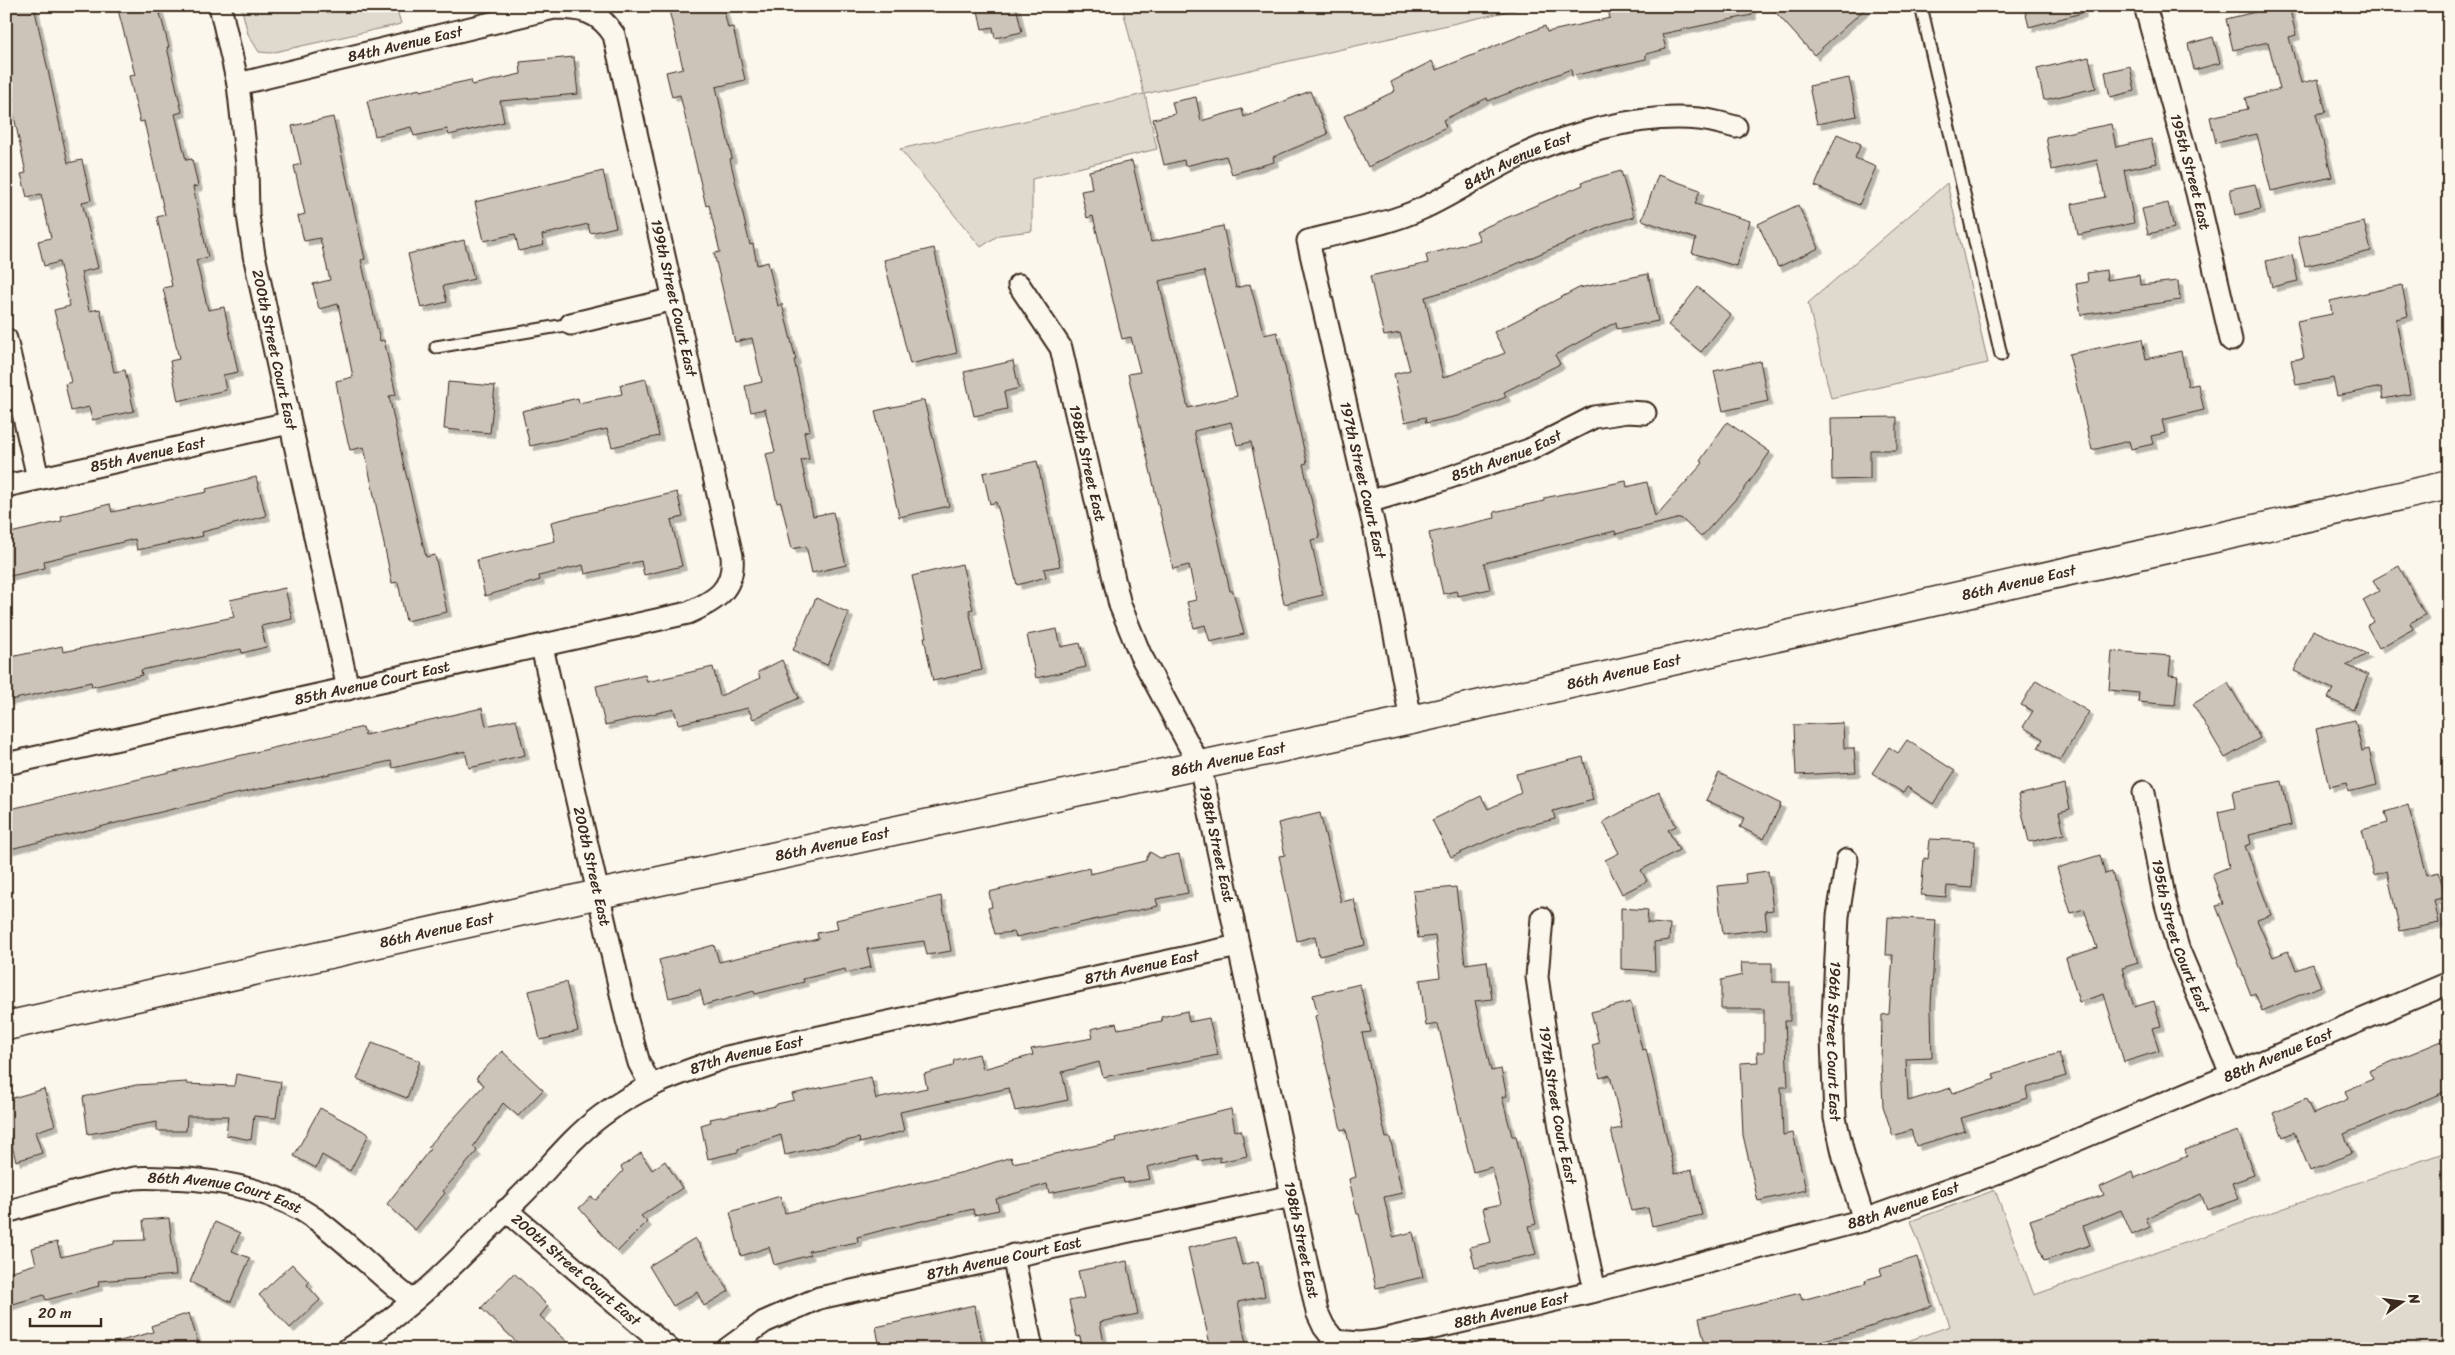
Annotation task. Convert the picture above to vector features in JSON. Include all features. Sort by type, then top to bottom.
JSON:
[{"type":"street","name":"200th Street Court East","points":[[220,6],[238,84],[247,165],[248,216],[289,423],[348,689]]},
{"type":"street","name":"195th Street East","points":[[2145,6],[2197,193],[2231,340]]},
{"type":"street","name":"84th Avenue East","points":[[238,84],[554,8],[576,8],[590,11],[600,17]]},
{"type":"street","name":"199th Street Court East","points":[[600,17],[614,35],[732,556],[733,570],[730,583]]},
{"type":"street","name":"84th Avenue East","points":[[1308,241],[1392,220],[1420,210],[1512,160],[1534,150],[1581,134],[1653,118],[1675,117],[1701,119],[1736,128]]},
{"type":"street","name":"197th Street Court East","points":[[1308,241],[1368,502],[1411,720]]},
{"type":"street","name":"198th Street East","points":[[1019,285],[1062,348],[1120,605],[1140,654],[1200,766],[1317,1312],[1324,1328],[1332,1337]]},
{"type":"street","points":[[571,324],[674,299]]},
{"type":"street","points":[[6,339],[38,478]]},
{"type":"street","name":"85th Avenue East","points":[[1368,502],[1436,482],[1529,450],[1594,417],[1626,412],[1645,413]]},
{"type":"street","name":"85th Avenue East","points":[[6,486],[289,423]]},
{"type":"street","name":"86th Avenue East","points":[[6,1026],[599,894],[1411,720],[2449,484]]},
{"type":"street","name":"85th Avenue Court East","points":[[6,764],[542,647],[688,613],[719,596],[730,583]]},
{"type":"street","name":"200th Street East","points":[[542,647],[626,1020],[639,1063],[650,1084]]},
{"type":"street","name":"195th Street Court East","points":[[2144,792],[2165,902],[2178,948],[2232,1076]]},
{"type":"street","name":"196th Street Court East","points":[[1847,860],[1837,925],[1832,1039],[1835,1118],[1844,1157],[1864,1220]]},
{"type":"street","name":"197th Street Court East","points":[[1542,918],[1537,977],[1550,1074],[1596,1291]]},
{"type":"street","name":"87th Avenue East","points":[[348,1349],[413,1301],[452,1268],[576,1138],[601,1116],[650,1084],[727,1057],[1238,946]]},
{"type":"street","name":"88th Avenue East","points":[[1332,1337],[1335,1341],[1346,1343],[1377,1341],[1596,1291],[1864,1220],[2012,1167],[2232,1076],[2449,983]]},
{"type":"street","name":"86th Avenue Court East","points":[[6,1212],[83,1190],[137,1178],[194,1178],[244,1187],[285,1203],[315,1219],[348,1244],[386,1281],[413,1301]]},
{"type":"street","name":"87th Avenue Court East","points":[[727,1349],[764,1322],[819,1298],[1292,1196]]},
{"type":"street","name":"200th Street Court East","points":[[506,1210],[669,1349]]},
{"type":"street","points":[[1013,1255],[1032,1349]]},
{"type":"lane","points":[[1920,6],[2001,355]]},
{"type":"lane","points":[[436,347],[571,324]]},
{"type":"shaded area","points":[[241,6],[396,6],[401,24],[270,53],[259,52],[248,34]]},
{"type":"shaded area","points":[[1122,6],[1531,6],[1145,94],[1157,149],[1032,179],[1032,231],[999,235],[981,247],[900,149],[1144,94]]},
{"type":"shaded area","points":[[1947,183],[1988,363],[1831,398],[1808,303]]},
{"type":"shaded area","points":[[2449,1151],[2449,1349],[1885,1349],[1950,1326],[1911,1221],[1995,1190],[2034,1295]]},
{"type":"building","points":[[6,6],[34,6],[68,163],[82,160],[91,200],[82,202],[98,268],[81,272],[89,311],[100,309],[114,372],[125,370],[134,411],[92,420],[89,407],[71,411],[65,384],[71,382],[54,310],[70,306],[59,262],[44,266],[38,241],[51,238],[41,194],[27,197],[21,174],[26,173],[11,102],[14,101],[6,66]]},
{"type":"building","points":[[117,6],[158,6],[169,47],[167,47],[182,112],[175,114],[186,160],[192,159],[198,186],[193,187],[208,257],[196,260],[208,310],[224,307],[238,372],[223,375],[226,390],[178,401],[170,361],[179,359],[163,288],[172,286],[157,217],[165,215],[144,121],[140,122],[129,76],[135,75]]},
{"type":"building","points":[[668,6],[723,6],[728,28],[733,27],[745,80],[716,87],[732,158],[730,159],[750,245],[753,244],[757,265],[768,262],[778,306],[782,304],[796,360],[794,360],[810,430],[804,432],[809,459],[801,460],[813,516],[833,512],[846,565],[812,573],[806,546],[792,549],[781,502],[777,503],[766,454],[775,452],[765,409],[751,412],[745,386],[762,382],[752,338],[735,342],[714,253],[720,252],[709,205],[706,206],[680,95],[672,97],[666,72],[683,68]]},
{"type":"building","points":[[977,6],[1016,6],[1022,32],[995,38],[993,27],[982,29]]},
{"type":"building","points":[[1607,6],[1751,6],[1752,15],[1662,34],[1666,49],[1646,54],[1646,59],[1572,76],[1571,69],[1488,101],[1487,98],[1443,120],[1446,127],[1368,167],[1344,116],[1395,91],[1391,82],[1432,61],[1436,70],[1545,26],[1547,32],[1610,18]]},
{"type":"building","points":[[1770,6],[1868,6],[1814,55]]},
{"type":"building","points":[[2024,6],[2081,6],[2082,13],[2029,27]]},
{"type":"building","points":[[2280,6],[2289,6],[2296,35],[2289,37],[2301,83],[2318,79],[2326,112],[2316,114],[2332,177],[2271,191],[2257,134],[2216,143],[2210,117],[2248,109],[2245,98],[2280,89],[2268,42],[2233,50],[2226,19]]},
{"type":"building","points":[[2213,37],[2220,63],[2194,70],[2188,44]]},
{"type":"building","points":[[574,57],[578,94],[500,101],[504,122],[449,135],[447,129],[414,136],[411,127],[375,136],[367,101],[471,80],[472,85],[521,74],[520,62]]},
{"type":"building","points":[[2089,57],[2096,88],[2044,100],[2037,69]]},
{"type":"building","points":[[2130,66],[2135,91],[2110,97],[2105,72]]},
{"type":"building","points":[[1849,78],[1857,116],[1817,124],[1809,86]]},
{"type":"building","points":[[1310,91],[1328,134],[1273,157],[1274,162],[1232,174],[1226,156],[1185,166],[1184,160],[1164,165],[1153,119],[1175,114],[1172,102],[1196,97],[1201,121],[1242,109],[1244,117]]},
{"type":"building","points":[[333,117],[365,259],[361,260],[380,341],[384,340],[396,395],[389,396],[404,466],[426,557],[435,555],[447,612],[406,621],[398,582],[392,583],[364,447],[350,450],[343,421],[336,381],[353,377],[338,304],[319,309],[313,284],[330,280],[320,238],[304,241],[298,216],[305,214],[294,166],[301,164],[292,126]]},
{"type":"building","points":[[2111,124],[2116,147],[2151,139],[2157,163],[2124,170],[2134,223],[2078,235],[2072,204],[2105,197],[2097,160],[2052,170],[2046,137]]},
{"type":"building","points":[[1837,134],[1861,144],[1855,158],[1876,167],[1859,205],[1815,186]]},
{"type":"building","points":[[1132,161],[1151,242],[1223,226],[1236,288],[1250,284],[1264,335],[1277,332],[1307,463],[1303,464],[1320,538],[1311,540],[1323,595],[1284,604],[1251,442],[1237,445],[1231,422],[1194,431],[1230,591],[1233,591],[1244,634],[1210,642],[1205,625],[1194,628],[1187,602],[1196,600],[1189,565],[1173,569],[1128,374],[1140,372],[1131,337],[1122,339],[1093,216],[1087,218],[1081,191],[1092,189],[1089,171]],"holes":[[[1204,271],[1237,396],[1188,408],[1159,281]]]},
{"type":"building","points":[[603,171],[616,227],[590,233],[588,224],[542,235],[544,245],[519,251],[515,234],[484,241],[475,202]]},
{"type":"building","points":[[1621,171],[1634,217],[1609,224],[1470,284],[1425,297],[1443,378],[1505,353],[1494,332],[1579,288],[1648,274],[1658,321],[1617,329],[1616,322],[1555,355],[1560,364],[1504,392],[1506,397],[1458,416],[1426,423],[1425,417],[1405,422],[1394,374],[1410,370],[1400,333],[1384,336],[1370,276],[1428,263],[1426,255],[1480,240],[1476,231],[1583,185],[1582,182]]},
{"type":"building","points":[[1658,175],[1700,190],[1695,204],[1750,221],[1736,266],[1692,253],[1696,239],[1642,220]]},
{"type":"building","points":[[2255,184],[2261,209],[2235,215],[2230,189]]},
{"type":"building","points":[[2168,203],[2174,228],[2148,234],[2142,209]]},
{"type":"building","points":[[1798,205],[1819,248],[1778,267],[1758,224]]},
{"type":"building","points":[[2364,222],[2371,251],[2305,266],[2298,237]]},
{"type":"building","points":[[464,240],[474,279],[443,286],[447,302],[421,308],[408,254]]},
{"type":"building","points":[[934,248],[957,353],[910,364],[884,260]]},
{"type":"building","points":[[2292,255],[2298,281],[2272,287],[2266,261]]},
{"type":"building","points":[[2106,270],[2107,280],[2139,275],[2140,285],[2178,281],[2180,300],[2081,315],[2076,284],[2088,282],[2087,273]]},
{"type":"building","points":[[2402,285],[2408,316],[2396,319],[2410,394],[2383,399],[2381,387],[2337,396],[2333,378],[2296,385],[2291,360],[2304,358],[2297,321],[2332,314],[2330,301]]},
{"type":"building","points":[[1698,287],[1731,315],[1701,352],[1668,325]]},
{"type":"building","points":[[2142,339],[2146,359],[2181,351],[2188,386],[2198,384],[2204,410],[2162,420],[2165,433],[2151,436],[2153,444],[2131,449],[2129,441],[2092,450],[2069,354]]},
{"type":"building","points":[[1013,361],[1019,388],[1004,392],[1007,409],[974,416],[964,372]]},
{"type":"building","points":[[1760,361],[1768,401],[1723,411],[1714,371]]},
{"type":"building","points":[[646,379],[659,436],[612,447],[607,429],[530,446],[522,411],[578,398],[579,403],[622,394],[620,385]]},
{"type":"building","points":[[448,382],[495,386],[490,433],[444,429]]},
{"type":"building","points":[[924,400],[949,506],[899,517],[875,411]]},
{"type":"building","points":[[1897,417],[1897,450],[1870,450],[1870,479],[1832,480],[1831,418]]},
{"type":"building","points":[[1727,422],[1770,452],[1743,491],[1701,537],[1681,518],[1616,534],[1615,531],[1484,563],[1490,589],[1458,596],[1456,591],[1443,594],[1429,533],[1495,518],[1494,512],[1544,501],[1544,498],[1626,481],[1627,487],[1647,482],[1655,517],[1703,463],[1700,461]]},
{"type":"building","points":[[1037,461],[1060,566],[1044,569],[1046,577],[1017,585],[1000,515],[996,502],[990,504],[983,473]]},
{"type":"building","points":[[256,477],[266,516],[202,532],[203,536],[137,550],[135,539],[44,561],[45,568],[6,577],[6,534],[62,521],[61,516],[110,504],[112,512],[207,492],[206,489]]},
{"type":"building","points":[[677,492],[683,517],[671,520],[682,566],[644,575],[641,561],[585,574],[583,565],[539,576],[540,580],[485,596],[477,560],[555,541],[551,522]]},
{"type":"building","points":[[962,564],[973,609],[969,610],[982,670],[933,681],[924,637],[926,637],[912,576]]},
{"type":"building","points":[[2399,566],[2425,615],[2410,623],[2413,629],[2379,648],[2367,626],[2374,622],[2363,600],[2379,591],[2373,580]]},
{"type":"building","points":[[285,588],[292,619],[261,626],[266,647],[242,653],[241,649],[141,670],[142,675],[92,687],[91,682],[6,701],[6,658],[62,646],[63,652],[234,617],[230,600]]},
{"type":"building","points":[[816,598],[849,613],[827,665],[793,650]]},
{"type":"building","points":[[1057,629],[1061,647],[1080,643],[1086,667],[1036,678],[1027,635]]},
{"type":"building","points":[[2313,630],[2367,654],[2346,665],[2368,675],[2353,710],[2328,698],[2333,689],[2294,671]]},
{"type":"building","points":[[2112,651],[2171,656],[2169,675],[2178,676],[2175,705],[2138,702],[2139,693],[2109,690]]},
{"type":"building","points":[[782,660],[799,698],[753,719],[748,708],[678,724],[674,709],[605,725],[596,686],[645,675],[647,682],[713,667],[720,696],[760,678],[758,672]]},
{"type":"building","points":[[2036,680],[2089,712],[2060,761],[2038,748],[2043,739],[2023,727],[2033,711],[2021,705]]},
{"type":"building","points":[[2228,683],[2260,738],[2225,758],[2193,704]]},
{"type":"building","points":[[482,708],[486,726],[516,719],[525,755],[469,768],[465,751],[393,768],[391,761],[226,796],[6,850],[6,810],[363,727],[365,735]]},
{"type":"building","points":[[2355,720],[2362,751],[2369,749],[2377,785],[2348,792],[2346,783],[2329,787],[2316,729]]},
{"type":"building","points":[[1843,723],[1844,748],[1854,748],[1856,772],[1796,775],[1794,725]]},
{"type":"building","points":[[1907,740],[1955,771],[1933,804],[1907,787],[1903,793],[1872,773],[1889,747],[1898,753]]},
{"type":"building","points":[[1583,757],[1593,800],[1553,811],[1555,819],[1514,829],[1451,857],[1432,820],[1481,796],[1488,809],[1521,793],[1516,774]]},
{"type":"building","points":[[1719,773],[1781,804],[1764,839],[1740,827],[1745,818],[1706,800]]},
{"type":"building","points":[[2282,781],[2291,825],[2249,835],[2251,844],[2245,846],[2271,915],[2257,920],[2273,957],[2288,951],[2296,970],[2312,964],[2321,986],[2262,1011],[2255,993],[2251,995],[2216,906],[2223,904],[2212,874],[2229,867],[2218,812],[2235,808],[2232,791]]},
{"type":"building","points":[[2065,784],[2070,809],[2059,812],[2064,834],[2029,842],[2018,795]]},
{"type":"building","points":[[1659,792],[1676,826],[1668,830],[1679,850],[1641,870],[1647,881],[1622,894],[1605,860],[1619,853],[1603,822]]},
{"type":"building","points":[[2408,805],[2427,875],[2439,872],[2445,897],[2434,900],[2439,923],[2400,931],[2387,871],[2374,875],[2362,830],[2388,823],[2385,812]]},
{"type":"building","points":[[1320,813],[1341,902],[1354,899],[1365,945],[1319,956],[1315,936],[1297,941],[1279,856],[1285,855],[1278,823]]},
{"type":"building","points":[[1930,839],[1975,841],[1972,888],[1947,886],[1946,897],[1921,895],[1924,858],[1928,859]]},
{"type":"building","points":[[1150,852],[1160,858],[1179,854],[1188,893],[1156,899],[1158,906],[1016,937],[1014,932],[995,934],[988,908],[992,907],[989,892],[1089,868],[1090,874],[1145,861]]},
{"type":"building","points":[[2100,855],[2105,874],[2112,872],[2138,963],[2122,968],[2134,1007],[2154,1001],[2161,1026],[2152,1028],[2159,1051],[2124,1062],[2104,994],[2079,1002],[2066,958],[2097,948],[2084,909],[2071,913],[2057,868]]},
{"type":"building","points":[[1768,871],[1773,910],[1765,911],[1767,929],[1723,934],[1717,886],[1746,883],[1745,874]]},
{"type":"building","points":[[1456,887],[1465,964],[1487,961],[1492,999],[1475,1001],[1491,1071],[1501,1069],[1507,1096],[1502,1097],[1512,1136],[1516,1136],[1536,1224],[1529,1226],[1536,1254],[1475,1268],[1470,1247],[1491,1242],[1483,1208],[1501,1204],[1492,1167],[1473,1172],[1438,1024],[1426,1026],[1420,980],[1440,977],[1435,936],[1418,938],[1413,891]]},
{"type":"building","points":[[941,896],[951,951],[927,955],[924,941],[867,949],[871,967],[846,973],[845,969],[803,979],[804,982],[755,994],[754,991],[704,1005],[700,990],[669,998],[659,960],[714,945],[719,962],[818,939],[817,933],[838,929],[836,920]]},
{"type":"building","points":[[1621,908],[1648,910],[1647,923],[1670,924],[1669,940],[1654,942],[1655,971],[1621,969]]},
{"type":"building","points":[[1888,917],[1936,920],[1931,1006],[1932,1058],[1906,1059],[1908,1101],[1951,1088],[1953,1093],[1995,1079],[1993,1074],[2059,1053],[2066,1076],[2026,1088],[2028,1098],[1961,1118],[1965,1131],[1916,1146],[1911,1130],[1893,1136],[1883,1106],[1881,1062],[1882,1015],[1889,1014],[1893,955],[1886,955]]},
{"type":"building","points":[[1741,963],[1772,963],[1772,982],[1790,982],[1790,1021],[1785,1021],[1788,1087],[1781,1087],[1783,1135],[1793,1133],[1806,1190],[1758,1201],[1743,1135],[1740,1063],[1758,1062],[1757,1052],[1764,1052],[1764,1009],[1721,1009],[1721,980],[1742,975]]},
{"type":"building","points":[[566,982],[578,1031],[540,1040],[529,991]]},
{"type":"building","points":[[1360,984],[1371,1032],[1362,1033],[1386,1138],[1390,1137],[1402,1193],[1384,1197],[1393,1237],[1413,1232],[1423,1277],[1376,1288],[1349,1179],[1356,1177],[1346,1129],[1341,1130],[1315,1016],[1318,1015],[1313,995]]},
{"type":"building","points":[[1631,1002],[1642,1050],[1646,1049],[1675,1174],[1692,1170],[1702,1215],[1652,1226],[1648,1208],[1631,1211],[1611,1130],[1622,1128],[1610,1075],[1600,1078],[1592,1045],[1599,1043],[1591,1012]]},
{"type":"building","points":[[1187,1011],[1189,1022],[1209,1018],[1218,1055],[1103,1077],[1099,1062],[1062,1072],[1068,1100],[1015,1111],[1009,1088],[900,1112],[904,1131],[860,1143],[859,1138],[785,1155],[781,1135],[738,1149],[738,1152],[708,1159],[701,1125],[711,1122],[710,1119],[776,1106],[777,1104],[794,1100],[792,1094],[871,1077],[876,1099],[927,1088],[924,1074],[953,1066],[954,1060],[979,1054],[983,1069],[1033,1055],[1031,1049],[1093,1038],[1091,1029],[1116,1023],[1118,1029],[1162,1021],[1161,1017]]},
{"type":"building","points":[[2449,1038],[2449,1090],[2344,1134],[2352,1153],[2310,1171],[2294,1132],[2283,1137],[2273,1113],[2306,1099],[2313,1114],[2348,1099],[2345,1091],[2373,1079],[2369,1071]]},
{"type":"building","points":[[372,1043],[420,1061],[407,1098],[357,1079]]},
{"type":"building","points":[[502,1051],[543,1090],[518,1116],[503,1103],[473,1147],[477,1151],[443,1191],[445,1193],[415,1230],[387,1204],[430,1149],[428,1147],[484,1085],[476,1078]]},
{"type":"building","points":[[236,1074],[281,1082],[276,1118],[254,1116],[251,1140],[226,1135],[228,1116],[187,1116],[186,1131],[157,1131],[157,1122],[88,1134],[83,1097],[136,1085],[187,1082],[186,1084],[234,1086]]},
{"type":"building","points":[[44,1089],[55,1125],[35,1132],[42,1153],[16,1161],[6,1123],[6,1100]]},
{"type":"building","points":[[320,1108],[369,1134],[350,1171],[322,1155],[316,1168],[294,1156]]},
{"type":"building","points":[[1231,1109],[1235,1131],[1241,1130],[1247,1156],[1220,1162],[1220,1157],[1199,1161],[1197,1155],[1147,1167],[1150,1179],[1124,1183],[1123,1178],[1049,1193],[1047,1184],[996,1199],[999,1210],[974,1215],[973,1209],[883,1230],[857,1237],[858,1242],[808,1251],[810,1255],[774,1265],[769,1247],[741,1256],[730,1212],[780,1196],[785,1213],[964,1172],[1011,1157],[1013,1163],[1116,1141],[1115,1138]]},
{"type":"building","points":[[2238,1131],[2254,1175],[2232,1183],[2238,1199],[2207,1210],[2201,1194],[2146,1218],[2150,1227],[2132,1235],[2121,1210],[2083,1226],[2090,1245],[2044,1261],[2030,1220],[2104,1195],[2100,1187],[2133,1172],[2135,1178],[2187,1156],[2185,1150]]},
{"type":"building","points":[[641,1153],[652,1170],[665,1161],[682,1188],[641,1216],[647,1222],[617,1252],[579,1208],[591,1197],[596,1200],[623,1171],[621,1167]]},
{"type":"building","points":[[169,1218],[176,1275],[98,1281],[99,1286],[46,1300],[44,1295],[6,1306],[6,1273],[36,1264],[32,1248],[57,1242],[61,1257],[114,1244],[114,1241],[145,1240],[143,1220]]},
{"type":"building","points":[[215,1222],[240,1233],[232,1251],[250,1258],[231,1302],[190,1282]]},
{"type":"building","points":[[1235,1237],[1242,1265],[1258,1261],[1265,1296],[1238,1302],[1247,1349],[1211,1349],[1188,1248]]},
{"type":"building","points":[[695,1238],[729,1291],[704,1306],[697,1292],[673,1306],[649,1266]]},
{"type":"building","points":[[1917,1257],[1932,1306],[1855,1332],[1788,1349],[1706,1349],[1699,1318],[1800,1293],[1802,1300],[1866,1283],[1865,1280],[1882,1275],[1880,1269]]},
{"type":"building","points":[[1127,1261],[1138,1314],[1100,1322],[1105,1349],[1082,1349],[1080,1336],[1077,1337],[1069,1301],[1084,1298],[1078,1271]]},
{"type":"building","points":[[292,1264],[309,1282],[307,1285],[320,1300],[290,1328],[259,1295]]},
{"type":"building","points":[[514,1273],[548,1306],[540,1316],[575,1349],[524,1349],[481,1308]]},
{"type":"building","points":[[974,1305],[984,1349],[880,1349],[876,1327]]},
{"type":"building","points":[[189,1313],[200,1349],[114,1349],[113,1343],[153,1332],[151,1326]]}]
